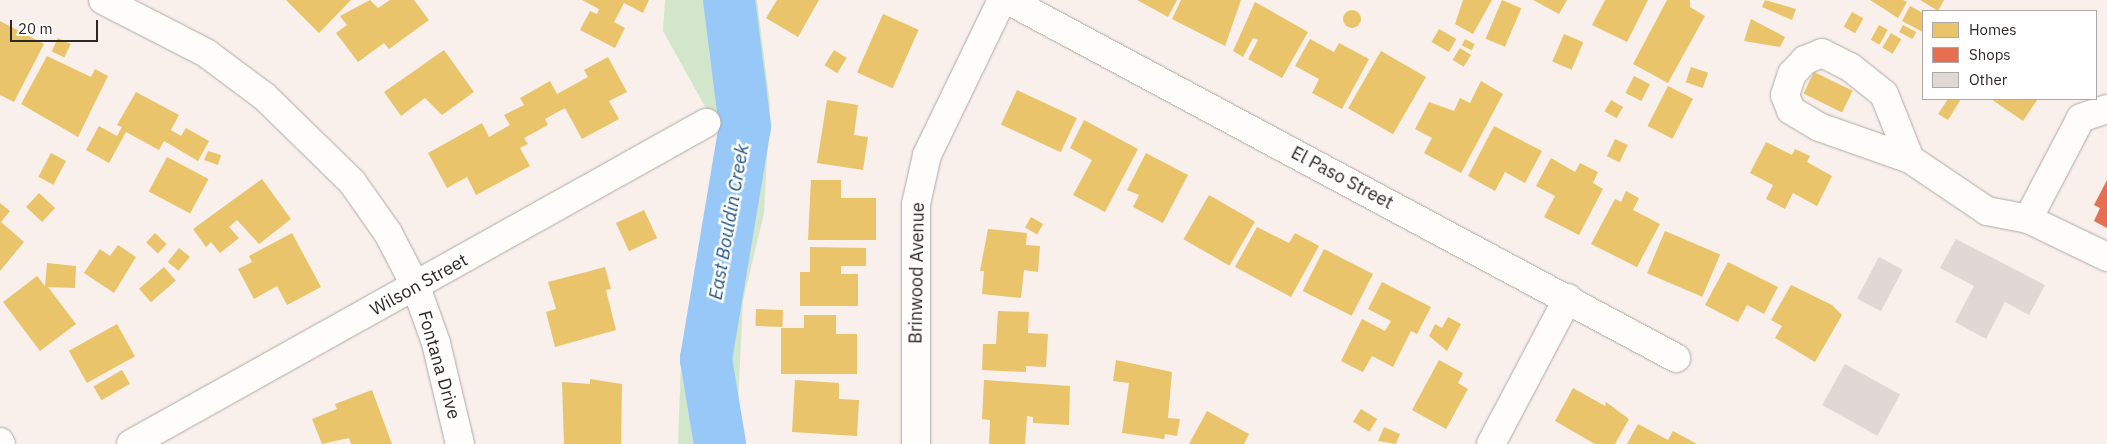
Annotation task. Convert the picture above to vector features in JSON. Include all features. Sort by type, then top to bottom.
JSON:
[{"type":"street","name":"Fontana Drive","points":[[103,0],[206,53],[264,96],[352,182],[388,233],[416,287],[436,344],[460,444]]},
{"type":"street","name":"Brinwood Avenue","points":[[916,444],[916,204],[927,155],[1002,0]]},
{"type":"street","name":"El Paso Street","points":[[1008,0],[1568,298],[1676,358]]},
{"type":"street","points":[[1910,159],[1884,94],[1850,67],[1822,53],[1805,60],[1792,74],[1785,95],[1791,110],[1819,127],[1910,159],[1986,212],[2028,219],[2107,257]]},
{"type":"street","points":[[2028,219],[2081,118],[2107,108],[2097,98]]},
{"type":"street","name":"Wilson Street","points":[[131,444],[416,287],[706,123]]},
{"type":"street","points":[[1491,444],[1568,298]]},
{"type":"green space","points":[[665,0],[757,0],[770,104],[764,213],[743,301],[736,444],[678,444],[681,361],[722,137],[663,31]]},
{"type":"building: Homes","points":[[286,0],[351,0],[319,33]]},
{"type":"building: Homes","points":[[370,0],[378,8],[390,0],[414,0],[429,20],[389,49],[384,43],[358,62],[336,33],[347,25],[340,16]]},
{"type":"building: Homes","points":[[582,0],[649,0],[643,13],[624,3],[614,22],[625,28],[615,48],[580,30],[590,11],[597,14],[599,9]]},
{"type":"building: Homes","points":[[777,0],[819,0],[798,37],[766,18]]},
{"type":"building: Homes","points":[[1137,0],[1177,0],[1168,17]]},
{"type":"building: Homes","points":[[1181,0],[1241,0],[1225,46],[1172,19]]},
{"type":"building: Homes","points":[[1463,0],[1492,0],[1473,34],[1455,24]]},
{"type":"building: Homes","points":[[1502,0],[1521,8],[1505,47],[1486,39]]},
{"type":"building: Homes","points":[[1533,0],[1567,0],[1559,14]]},
{"type":"building: Homes","points":[[1605,0],[1648,0],[1627,42],[1592,25]]},
{"type":"building: Homes","points":[[1667,0],[1690,0],[1690,7],[1705,16],[1668,83],[1633,64]]},
{"type":"building: Homes","points":[[1765,0],[1796,9],[1792,20],[1762,7]]},
{"type":"building: Homes","points":[[1870,0],[1903,0],[1907,2],[1898,18]]},
{"type":"building: Homes","points":[[1920,0],[1944,0],[1939,10]]},
{"type":"building: Homes","points":[[1255,2],[1308,32],[1282,78],[1248,59],[1258,40],[1253,38],[1243,57],[1233,51]]},
{"type":"building: Homes","points":[[1910,6],[1922,12],[1922,31],[1902,21]]},
{"type":"building: Homes","points":[[1348,10],[1356,10],[1361,15],[1359,26],[1348,28],[1343,23],[1343,15]]},
{"type":"building: Homes","points":[[1852,12],[1863,18],[1855,33],[1844,27]]},
{"type":"building: Homes","points":[[883,14],[919,30],[893,88],[857,72]]},
{"type":"building: Homes","points":[[1751,19],[1785,37],[1780,47],[1744,41]]},
{"type":"building: Homes","points":[[0,21],[44,44],[14,102],[0,95]]},
{"type":"building: Homes","points":[[1879,25],[1888,30],[1880,45],[1871,40]]},
{"type":"building: Homes","points":[[1903,25],[1916,32],[1912,39],[1899,32]]},
{"type":"building: Homes","points":[[1439,29],[1456,39],[1449,52],[1432,42]]},
{"type":"building: Homes","points":[[1891,33],[1901,39],[1893,54],[1882,48]]},
{"type":"building: Homes","points":[[1564,34],[1583,42],[1572,70],[1552,62]]},
{"type":"building: Homes","points":[[58,38],[71,44],[64,58],[52,52]]},
{"type":"building: Homes","points":[[1310,39],[1334,52],[1339,43],[1369,59],[1342,109],[1312,93],[1319,79],[1295,66]]},
{"type":"building: Homes","points":[[1465,39],[1475,44],[1472,50],[1462,45]]},
{"type":"building: Homes","points":[[1460,48],[1471,55],[1464,67],[1453,60]]},
{"type":"building: Homes","points":[[444,50],[474,92],[442,115],[425,98],[401,116],[384,92]]},
{"type":"building: Homes","points":[[834,50],[847,58],[837,73],[824,65]]},
{"type":"building: Homes","points":[[1381,51],[1426,77],[1393,134],[1348,108]]},
{"type":"building: Homes","points":[[47,56],[91,77],[95,69],[108,76],[78,137],[21,104]]},
{"type":"building: Homes","points":[[608,57],[627,92],[609,101],[619,119],[582,139],[565,108],[545,119],[548,125],[524,138],[528,144],[520,148],[530,166],[476,195],[467,177],[447,188],[428,153],[482,123],[489,137],[510,125],[504,115],[524,105],[520,98],[550,81],[557,94],[588,77],[584,70]]},
{"type":"building: Homes","points":[[1691,67],[1708,73],[1703,88],[1686,82]]},
{"type":"building: Homes","points":[[1814,72],[1853,91],[1842,112],[1803,94]]},
{"type":"building: Homes","points":[[1634,76],[1650,84],[1641,101],[1625,93]]},
{"type":"building: Homes","points":[[1481,81],[1503,94],[1461,173],[1424,153],[1432,138],[1415,129],[1429,102],[1454,111],[1460,98],[1470,103]]},
{"type":"building: Homes","points":[[1668,86],[1693,99],[1673,139],[1648,126]]},
{"type":"building: Homes","points":[[1017,90],[1077,118],[1061,152],[1001,124]]},
{"type":"building: Homes","points":[[136,92],[179,115],[166,139],[171,130],[181,136],[186,128],[209,141],[198,161],[164,141],[159,150],[126,132],[109,163],[86,150],[99,126],[117,136],[122,127],[117,125]]},
{"type":"building: Homes","points":[[827,100],[858,105],[854,135],[868,137],[863,170],[817,163]]},
{"type":"building: Homes","points":[[1611,100],[1623,107],[1617,118],[1604,111]]},
{"type":"building: Homes","points":[[1947,100],[1960,100],[1948,120],[1938,114]]},
{"type":"building: Homes","points":[[1992,100],[2037,100],[2023,121]]},
{"type":"building: Homes","points":[[1084,120],[1138,149],[1105,212],[1073,195],[1092,160],[1070,148]]},
{"type":"building: Homes","points":[[1494,126],[1542,151],[1525,183],[1505,172],[1495,191],[1468,176]]},
{"type":"building: Homes","points":[[1615,139],[1628,145],[1620,162],[1607,156]]},
{"type":"building: Homes","points":[[1766,142],[1792,155],[1795,149],[1810,156],[1807,162],[1832,176],[1817,206],[1793,193],[1785,209],[1766,199],[1773,185],[1750,173]]},
{"type":"building: Homes","points":[[208,151],[221,155],[218,165],[204,160]]},
{"type":"building: Homes","points":[[51,153],[66,161],[53,185],[38,177]]},
{"type":"building: Homes","points":[[1146,153],[1188,175],[1163,223],[1133,207],[1139,195],[1127,190]]},
{"type":"building: Homes","points":[[167,157],[208,179],[190,214],[149,191]]},
{"type":"building: Homes","points":[[1551,158],[1575,172],[1580,163],[1598,172],[1593,183],[1603,189],[1579,235],[1544,217],[1555,196],[1536,186]]},
{"type":"building: Homes","points":[[262,179],[291,219],[259,244],[237,220],[229,227],[239,238],[220,253],[211,242],[206,247],[193,229]]},
{"type":"building: Homes","points":[[811,180],[841,180],[841,198],[876,198],[876,240],[808,240]]},
{"type":"building: Homes","points":[[1626,191],[1639,198],[1633,210],[1660,224],[1637,267],[1591,244],[1615,199],[1621,202]]},
{"type":"building: Homes","points":[[39,193],[55,208],[42,222],[26,207]]},
{"type":"building: Homes","points":[[1209,195],[1255,222],[1229,266],[1184,239]]},
{"type":"building: Homes","points":[[0,203],[10,211],[1,222],[24,242],[0,271]]},
{"type":"building: Homes","points":[[644,210],[657,238],[629,251],[616,223]]},
{"type":"building: Homes","points":[[1031,217],[1043,224],[1037,234],[1025,227]]},
{"type":"building: Homes","points":[[1257,227],[1289,243],[1295,233],[1319,246],[1291,297],[1235,267]]},
{"type":"building: Homes","points":[[988,229],[1027,233],[1026,245],[1040,246],[1038,272],[1024,270],[1021,298],[982,294],[984,271],[980,271]]},
{"type":"building: Homes","points":[[1665,231],[1720,254],[1702,297],[1647,273]]},
{"type":"building: Homes","points":[[155,233],[167,244],[158,253],[146,243]]},
{"type":"building: Homes","points":[[292,233],[321,287],[287,305],[277,286],[254,299],[238,269],[252,262],[249,256]]},
{"type":"building: Homes","points":[[118,245],[136,257],[114,293],[84,273],[100,249],[110,256]]},
{"type":"building: Homes","points":[[810,247],[866,248],[866,266],[841,266],[841,274],[858,274],[858,306],[800,306],[800,272],[810,272]]},
{"type":"building: Homes","points":[[179,248],[190,257],[179,271],[168,262]]},
{"type":"building: Homes","points":[[1324,249],[1373,274],[1352,316],[1303,291]]},
{"type":"building: Homes","points":[[1728,262],[1778,287],[1764,314],[1747,305],[1738,322],[1705,305]]},
{"type":"building: Homes","points":[[47,263],[76,266],[75,288],[48,287],[76,324],[40,351],[3,302],[37,276],[45,286]]},
{"type":"building: Homes","points":[[164,267],[176,281],[151,302],[139,289]]},
{"type":"building: Homes","points":[[605,267],[611,289],[606,290],[616,330],[555,347],[546,312],[556,309],[548,282]]},
{"type":"building: Homes","points":[[1382,282],[1431,307],[1417,334],[1411,331],[1393,367],[1372,356],[1363,372],[1341,361],[1362,319],[1385,331],[1391,321],[1368,309]]},
{"type":"building: Homes","points":[[1791,285],[1832,305],[1842,315],[1815,362],[1775,338],[1782,326],[1771,320]]},
{"type":"building: Homes","points":[[756,309],[783,310],[782,327],[755,326]]},
{"type":"building: Homes","points":[[998,311],[1029,312],[1028,333],[1048,334],[1046,367],[1026,366],[1026,372],[982,370],[983,344],[996,344]]},
{"type":"building: Homes","points":[[804,315],[836,315],[836,334],[857,334],[857,374],[781,374],[781,328],[804,328]]},
{"type":"building: Homes","points":[[1448,317],[1461,324],[1447,351],[1429,336],[1435,324],[1442,328]]},
{"type":"building: Homes","points":[[117,324],[135,356],[87,383],[69,351]]},
{"type":"building: Homes","points":[[1116,360],[1172,372],[1168,418],[1180,419],[1177,436],[1165,434],[1164,439],[1122,433],[1129,383],[1113,381]]},
{"type":"building: Homes","points":[[1439,360],[1463,373],[1458,383],[1468,389],[1446,429],[1412,410]]},
{"type":"building: Homes","points":[[122,370],[130,384],[101,400],[93,387]]},
{"type":"building: Homes","points":[[590,379],[622,384],[621,444],[564,444],[562,382],[590,384]]},
{"type":"building: Homes","points":[[795,380],[839,383],[839,399],[859,400],[857,436],[792,432]]},
{"type":"building: Homes","points":[[984,380],[1070,386],[1069,425],[1033,423],[1033,417],[1027,416],[1025,444],[989,444],[990,420],[982,419]]},
{"type":"building: Homes","points":[[1573,388],[1605,406],[1606,402],[1629,419],[1615,444],[1595,444],[1555,421]]},
{"type":"building: Homes","points":[[372,390],[392,444],[351,444],[349,438],[322,444],[312,419],[337,409],[335,404]]},
{"type":"building: Homes","points":[[1361,409],[1377,419],[1369,432],[1353,422]]},
{"type":"building: Homes","points":[[1207,411],[1249,434],[1244,444],[1189,444]]},
{"type":"building: Homes","points":[[1638,424],[1668,440],[1673,431],[1697,444],[1627,444]]},
{"type":"building: Homes","points":[[1384,427],[1400,434],[1396,444],[1378,441]]},
{"type":"building: Shops","points":[[2107,180],[2107,228],[2094,221],[2100,208],[2094,205]]},
{"type":"building: Other","points":[[1956,239],[2045,285],[2029,315],[2005,302],[1986,339],[1955,322],[1974,286],[1940,268]]},
{"type":"building: Other","points":[[1879,257],[1903,270],[1881,311],[1857,298]]},
{"type":"building: Other","points":[[1845,364],[1900,395],[1877,436],[1822,405]]},
{"type":"waterway","name":"East Bouldin Creek","points":[[720,444],[706,359],[745,126],[729,0]]}]
